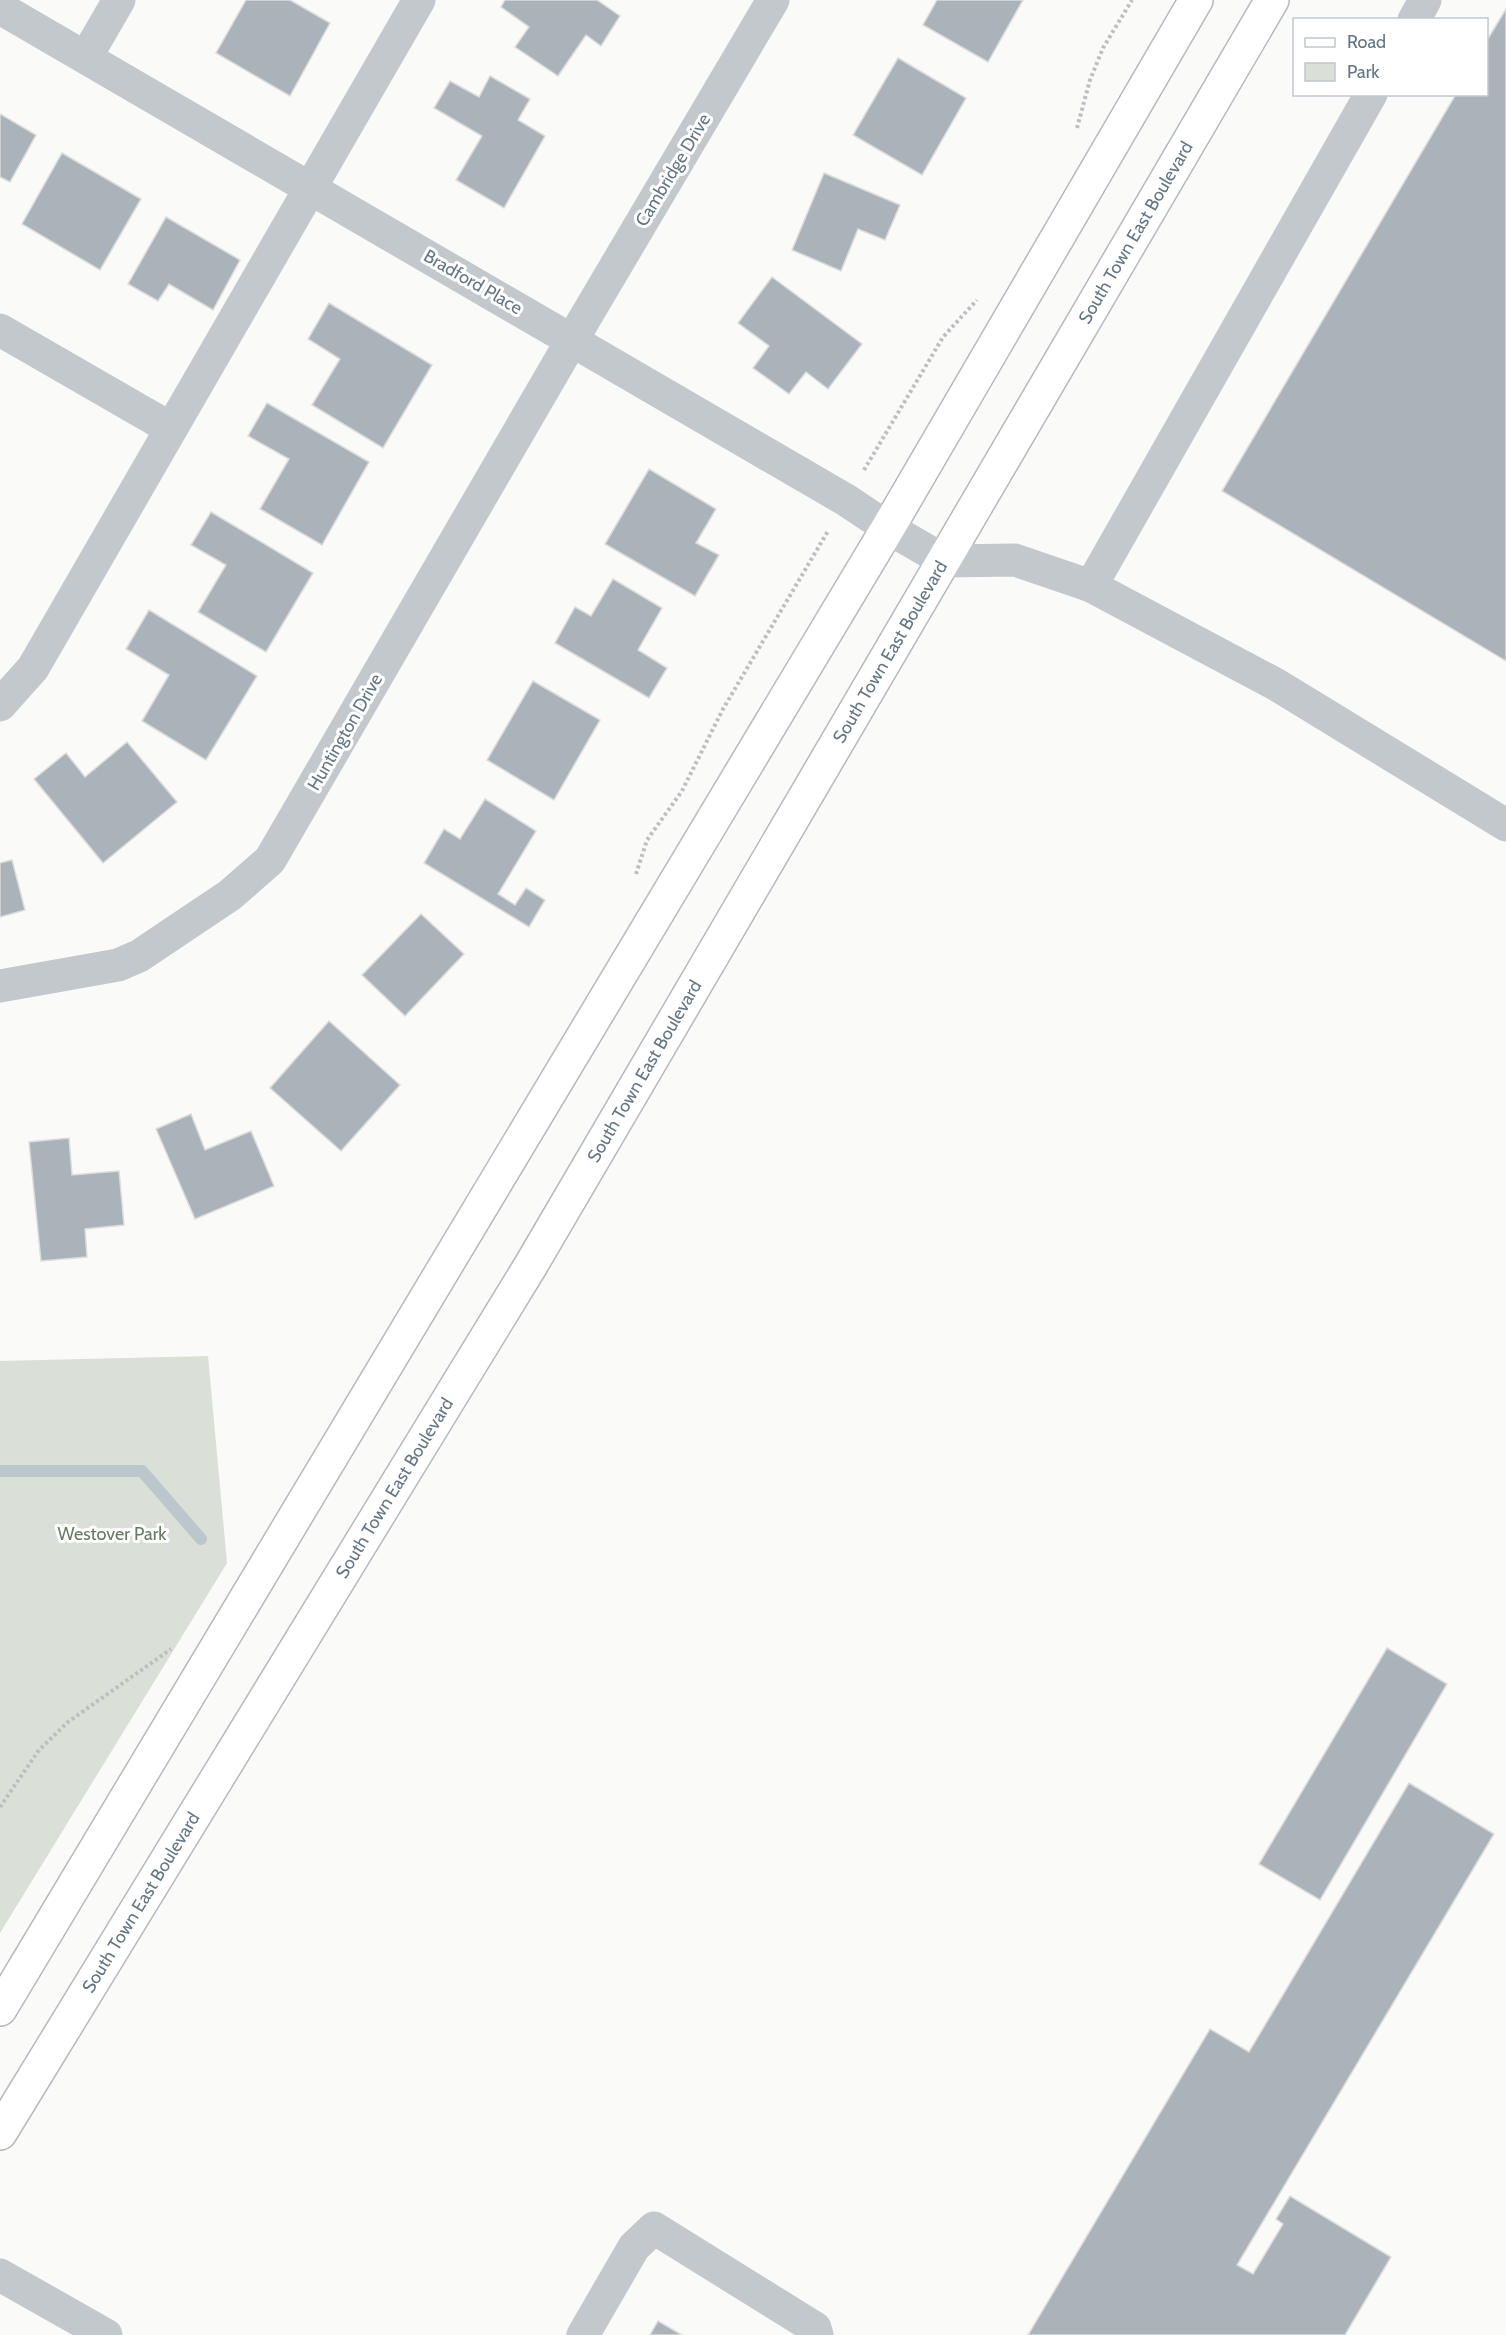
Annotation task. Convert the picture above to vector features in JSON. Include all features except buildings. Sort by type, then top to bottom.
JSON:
[{"type":"main road","points":[[0,2009],[888,528],[1196,0]]},
{"type":"main road","name":"South Town East Boulevard","points":[[0,2133],[531,1266],[1272,0]]},
{"type":"street","points":[[86,57],[120,0]]},
{"type":"street","points":[[0,705],[33,668],[419,0]]},
{"type":"street","name":"Cambridge Drive","points":[[572,340],[773,0]]},
{"type":"street","points":[[1415,18],[1425,0]]},
{"type":"street","name":"Bradford Place","points":[[0,8],[846,500],[888,528],[945,561]]},
{"type":"street","points":[[1091,586],[1370,96]]},
{"type":"street","points":[[0,330],[170,428]]},
{"type":"street","name":"Huntington Drive","points":[[0,986],[118,965],[139,956],[230,894],[270,860],[572,340]]},
{"type":"street","points":[[945,561],[1015,560],[1091,586],[1277,685],[1506,825]]},
{"type":"street","points":[[583,2335],[634,2247],[654,2228],[815,2328],[817,2335]]},
{"type":"street","points":[[0,2276],[106,2335]]},
{"type":"path","points":[[1074,136],[1090,80],[1103,48],[1132,0]]},
{"type":"path","points":[[633,882],[647,840],[681,791],[723,709],[846,500],[943,337],[982,292]]},
{"type":"path","points":[[0,1807],[39,1750],[68,1722],[170,1651],[176,1641]]},
{"type":"green space","name":"Westover Park","points":[[208,1356],[227,1563],[0,1933],[0,1361]]},
{"type":"waterway","points":[[0,1471],[142,1471],[201,1539]]}]
